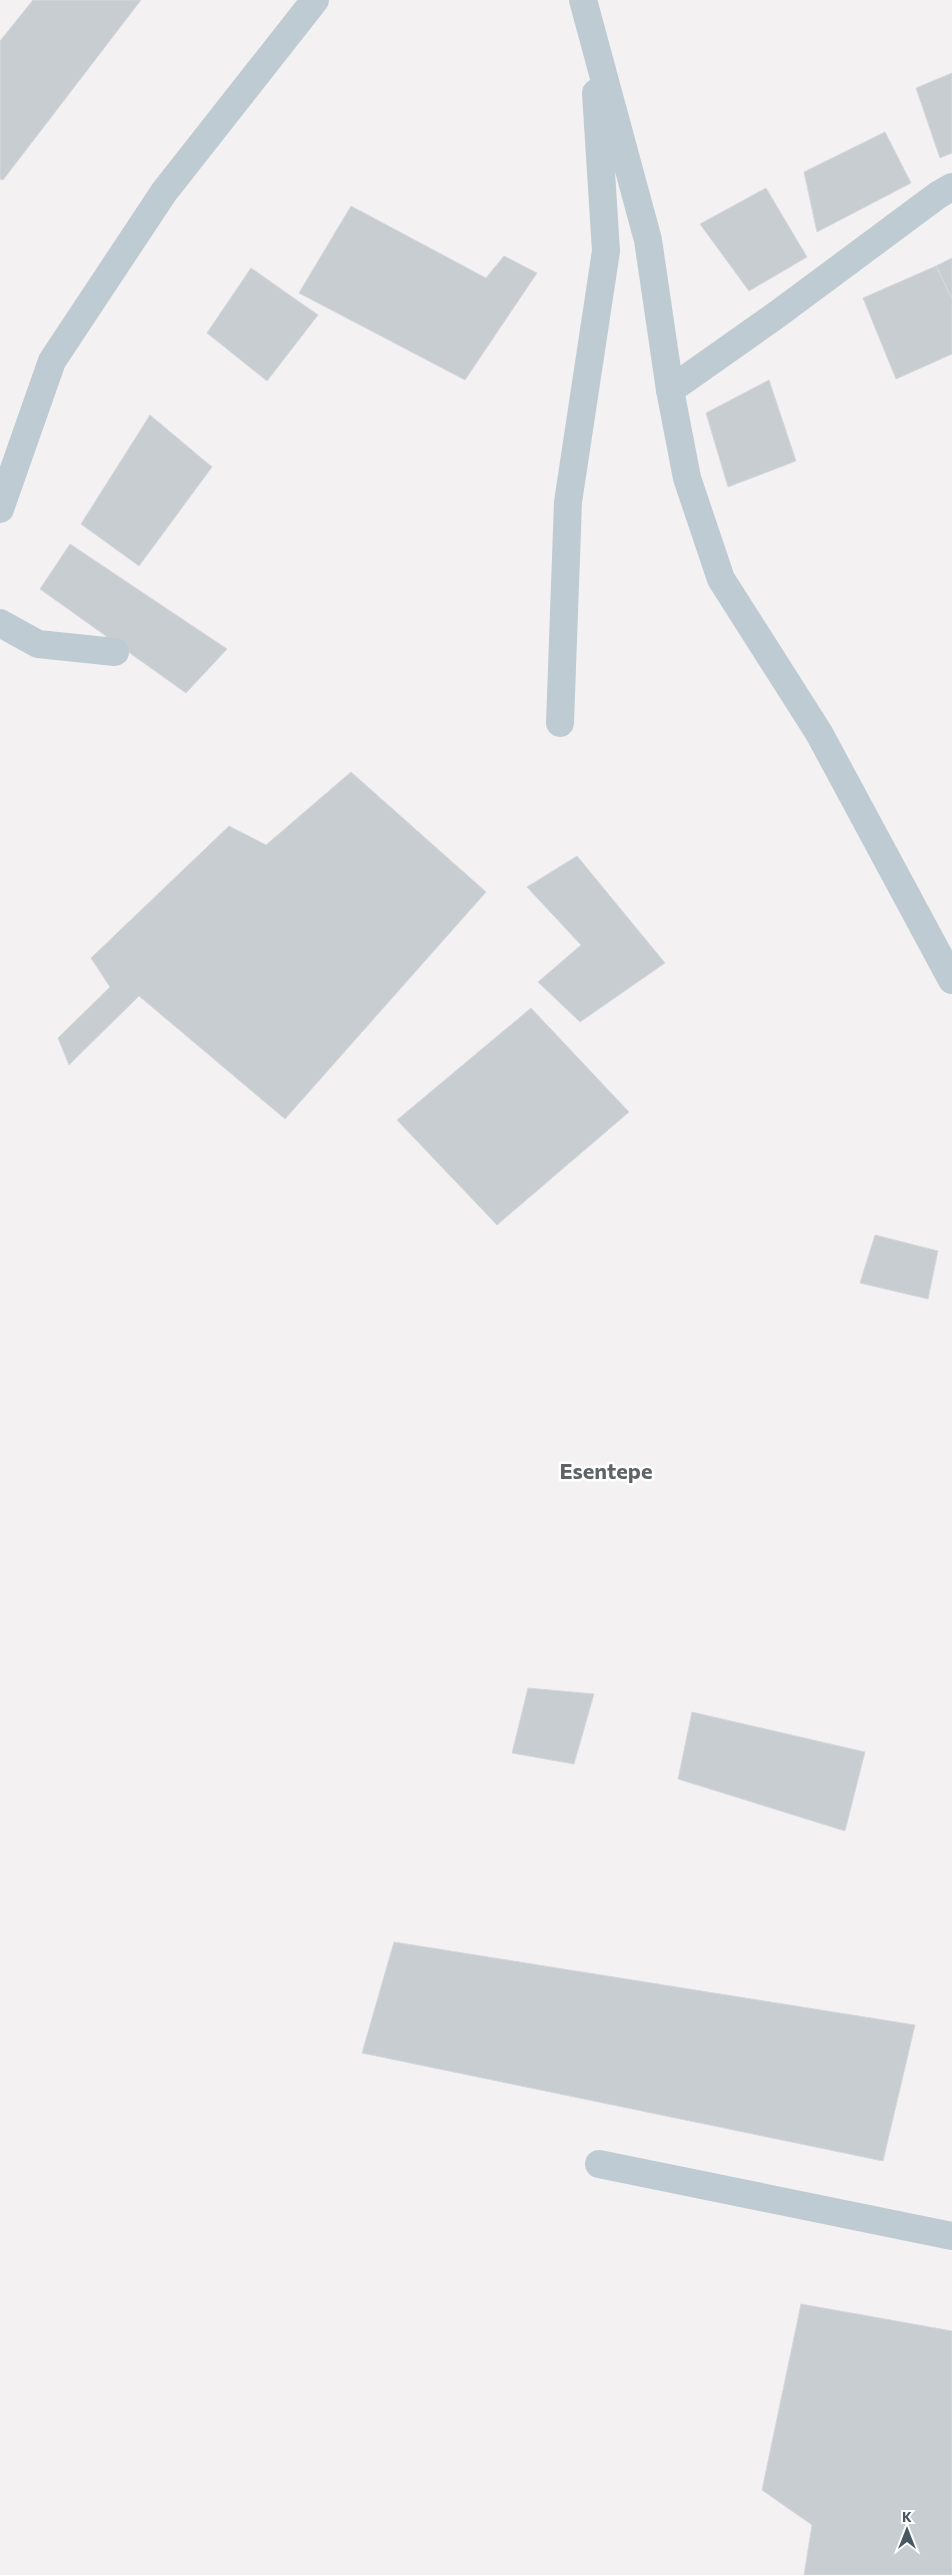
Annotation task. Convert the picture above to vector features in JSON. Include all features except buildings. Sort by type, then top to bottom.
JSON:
[{"type":"street","points":[[0,509],[52,361],[164,192],[316,0]]},
{"type":"street","points":[[583,0],[648,240],[670,390],[687,478],[721,579],[818,733],[952,980]]},
{"type":"street","points":[[560,723],[568,502],[606,251],[592,34]]},
{"type":"street","points":[[670,390],[775,316],[938,195],[952,187]]},
{"type":"street","points":[[0,623],[38,644],[114,652]]},
{"type":"street","points":[[599,2164],[952,2236]]},
{"type":"district","name":"Esentepe","points":[[606,1470]]}]
